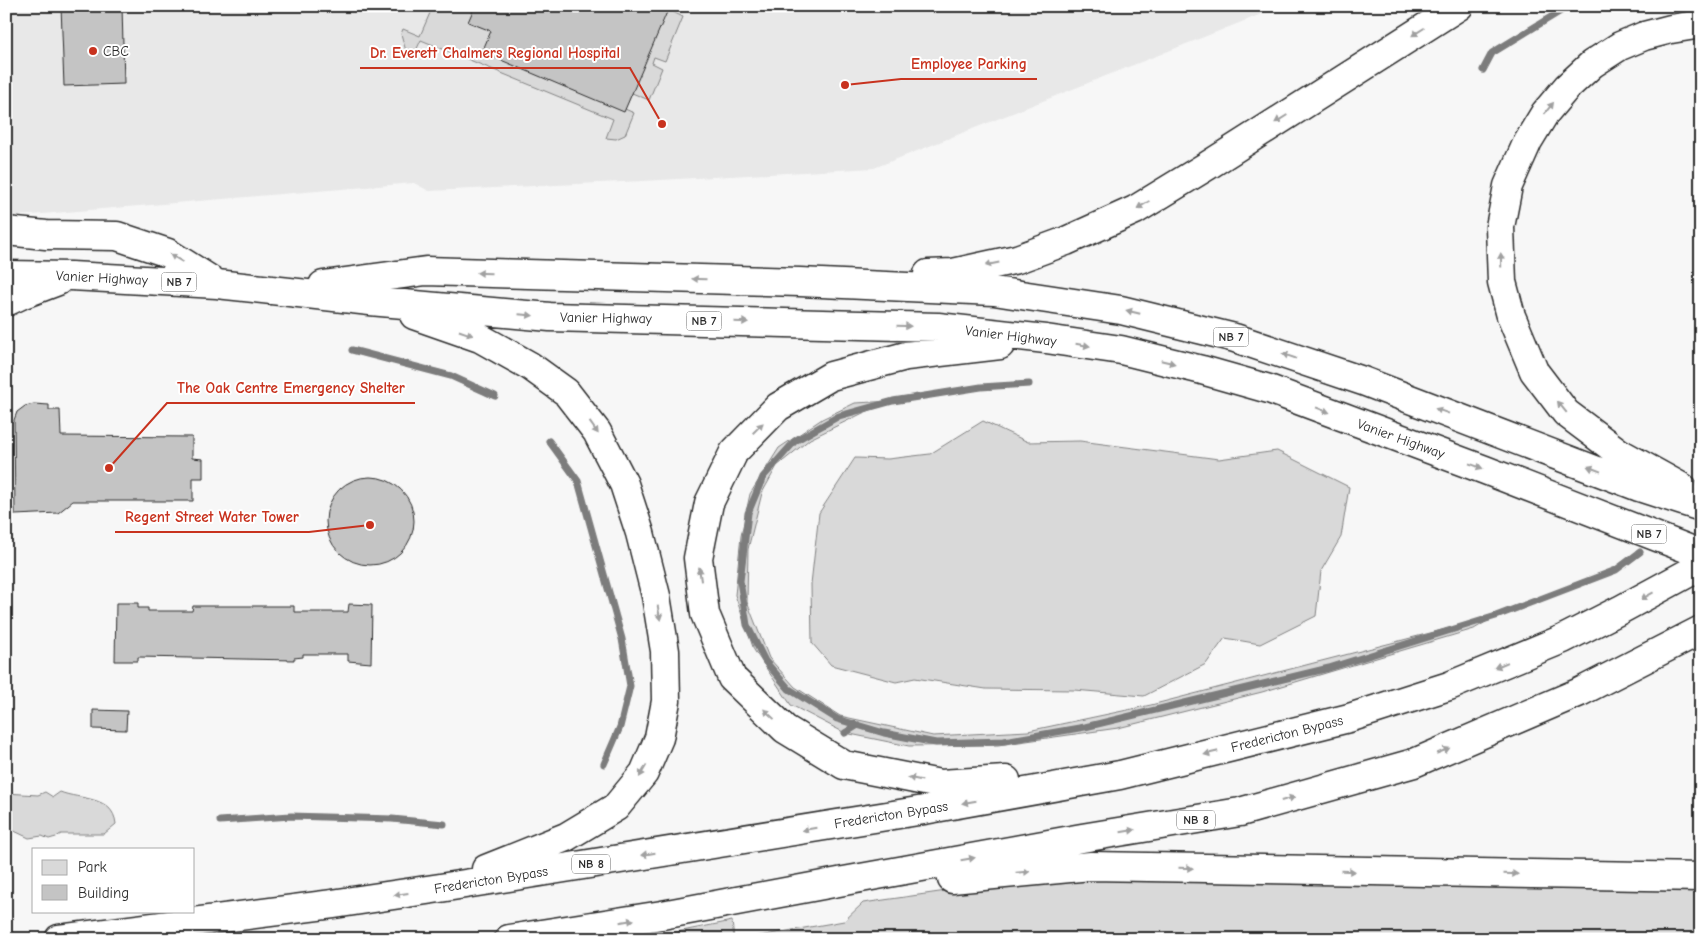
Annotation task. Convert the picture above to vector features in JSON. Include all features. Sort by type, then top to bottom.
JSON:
[{"type":"highway","points":[[800,282],[953,272],[1017,259],[1066,241],[1143,205],[1459,6]]},
{"type":"highway","points":[[1701,24],[1671,28],[1620,46],[1592,64],[1567,87],[1545,113],[1528,141],[1508,186],[1500,227],[1502,282],[1511,316],[1534,371],[1566,413],[1618,452],[1649,481],[1701,498]]},
{"type":"highway","points":[[6,231],[46,235],[117,236],[168,253],[217,284]]},
{"type":"highway","name":"Vanier Highway","points":[[286,290],[426,271],[800,282],[994,290],[1122,310],[1235,338],[1649,481],[1701,507]]},
{"type":"highway","name":"Vanier Highway","points":[[6,275],[71,276],[217,284],[286,290],[370,301],[550,317],[938,327],[1046,339],[1121,350],[1269,389],[1597,513],[1695,563]]},
{"type":"highway","points":[[6,302],[71,276]]},
{"type":"highway","points":[[370,301],[480,338],[530,366],[566,392],[598,432],[624,484],[643,542],[656,596],[666,651],[666,701],[658,738],[644,773],[616,807],[566,837],[440,888]]},
{"type":"highway","points":[[1046,339],[906,356],[831,376],[778,407],[734,452],[709,503],[698,558],[705,614],[732,678],[785,729],[844,765],[940,784],[1120,775]]},
{"type":"highway","name":"Fredericton Bypass","points":[[59,939],[333,904],[440,888],[924,810],[1120,775],[1350,718],[1449,686],[1563,639],[1620,610],[1695,563]]},
{"type":"highway","name":"NB 8","points":[[509,939],[662,915],[1053,843],[1240,812],[1414,763],[1580,692],[1701,630]]},
{"type":"highway","points":[[662,915],[978,876],[1091,866],[1701,877]]},
{"type":"shaded area","points":[[6,6],[1282,6],[874,168],[429,191],[414,183],[6,217]]},
{"type":"green space","points":[[433,6],[675,6],[673,12],[683,17],[665,61],[654,57],[652,63],[662,68],[649,100],[632,93],[625,109],[634,113],[625,135],[616,139],[606,138],[613,119],[421,40],[413,57],[408,58],[401,34],[403,29],[420,36]]},
{"type":"green space","points":[[893,401],[863,413],[810,439],[777,466],[762,493],[748,549],[747,602],[769,658],[795,687],[840,716],[933,736],[1028,731],[1151,705],[1496,616],[1474,629],[1262,692],[1118,728],[998,745],[909,746],[845,733],[791,705],[754,650],[735,595],[741,536],[750,494],[779,448],[822,419],[855,403]]},
{"type":"green space","points":[[983,421],[1028,442],[1080,441],[1219,459],[1277,451],[1349,487],[1341,537],[1321,571],[1316,616],[1260,644],[1225,638],[1206,664],[1144,696],[1074,690],[986,689],[915,678],[896,682],[831,665],[812,643],[811,584],[819,513],[855,458],[888,459],[930,454]]},
{"type":"green space","points":[[45,792],[53,797],[60,792],[102,803],[114,815],[116,824],[104,834],[61,834],[49,839],[42,836],[29,838],[6,827],[6,793],[38,795]]},
{"type":"green space","points":[[1168,879],[1701,888],[1701,939],[742,939],[844,921],[863,903],[988,885],[1044,880]]},
{"type":"green space","points":[[732,921],[734,939],[645,939],[647,938]]},
{"type":"building","name":"CBC","points":[[61,6],[122,6],[124,84],[64,86]]},
{"type":"building","points":[[475,6],[652,6],[667,12],[624,112],[482,52],[491,31],[468,22]]},
{"type":"building","points":[[34,404],[49,405],[49,410],[60,410],[61,436],[192,437],[192,458],[203,459],[203,478],[193,478],[193,501],[73,501],[58,513],[15,515],[14,420],[17,412],[25,406]]},
{"type":"building","points":[[370,477],[387,480],[401,490],[411,504],[414,521],[411,538],[401,552],[387,562],[370,565],[353,562],[339,552],[329,538],[326,521],[329,504],[339,490],[353,480]]},
{"type":"building","points":[[116,603],[138,603],[138,608],[148,608],[148,611],[192,611],[193,606],[294,606],[294,612],[348,612],[349,604],[372,605],[371,663],[348,661],[348,654],[303,654],[303,657],[294,658],[294,660],[138,657],[138,661],[115,661]]},
{"type":"building","points":[[93,710],[127,711],[126,730],[93,729]]},
{"type":"waterway","points":[[1483,70],[1492,53],[1569,6]]},
{"type":"waterway","points":[[352,350],[451,376],[495,396]]},
{"type":"waterway","points":[[1029,384],[981,387],[893,401],[839,416],[795,441],[763,477],[748,513],[740,581],[747,625],[765,661],[789,689],[837,719],[884,733],[936,743],[1004,741],[1085,727],[1329,668],[1496,616],[1616,570],[1640,552]]},
{"type":"waterway","points":[[549,441],[578,481],[622,639],[630,686],[620,727],[604,764]]},
{"type":"waterway","points":[[845,733],[858,725]]},
{"type":"waterway","points":[[220,821],[291,816],[392,819],[444,824]]},
{"type":"place","name":"CBC","points":[[93,51]]},
{"type":"place","name":"Employee Parking","points":[[845,85]]},
{"type":"place","name":"Dr. Everett Chalmers Regional Hospital","points":[[662,124]]},
{"type":"place","name":"The Oak Centre Emergency Shelter","points":[[109,468]]},
{"type":"place","name":"Regent Street Water Tower","points":[[370,525]]}]
